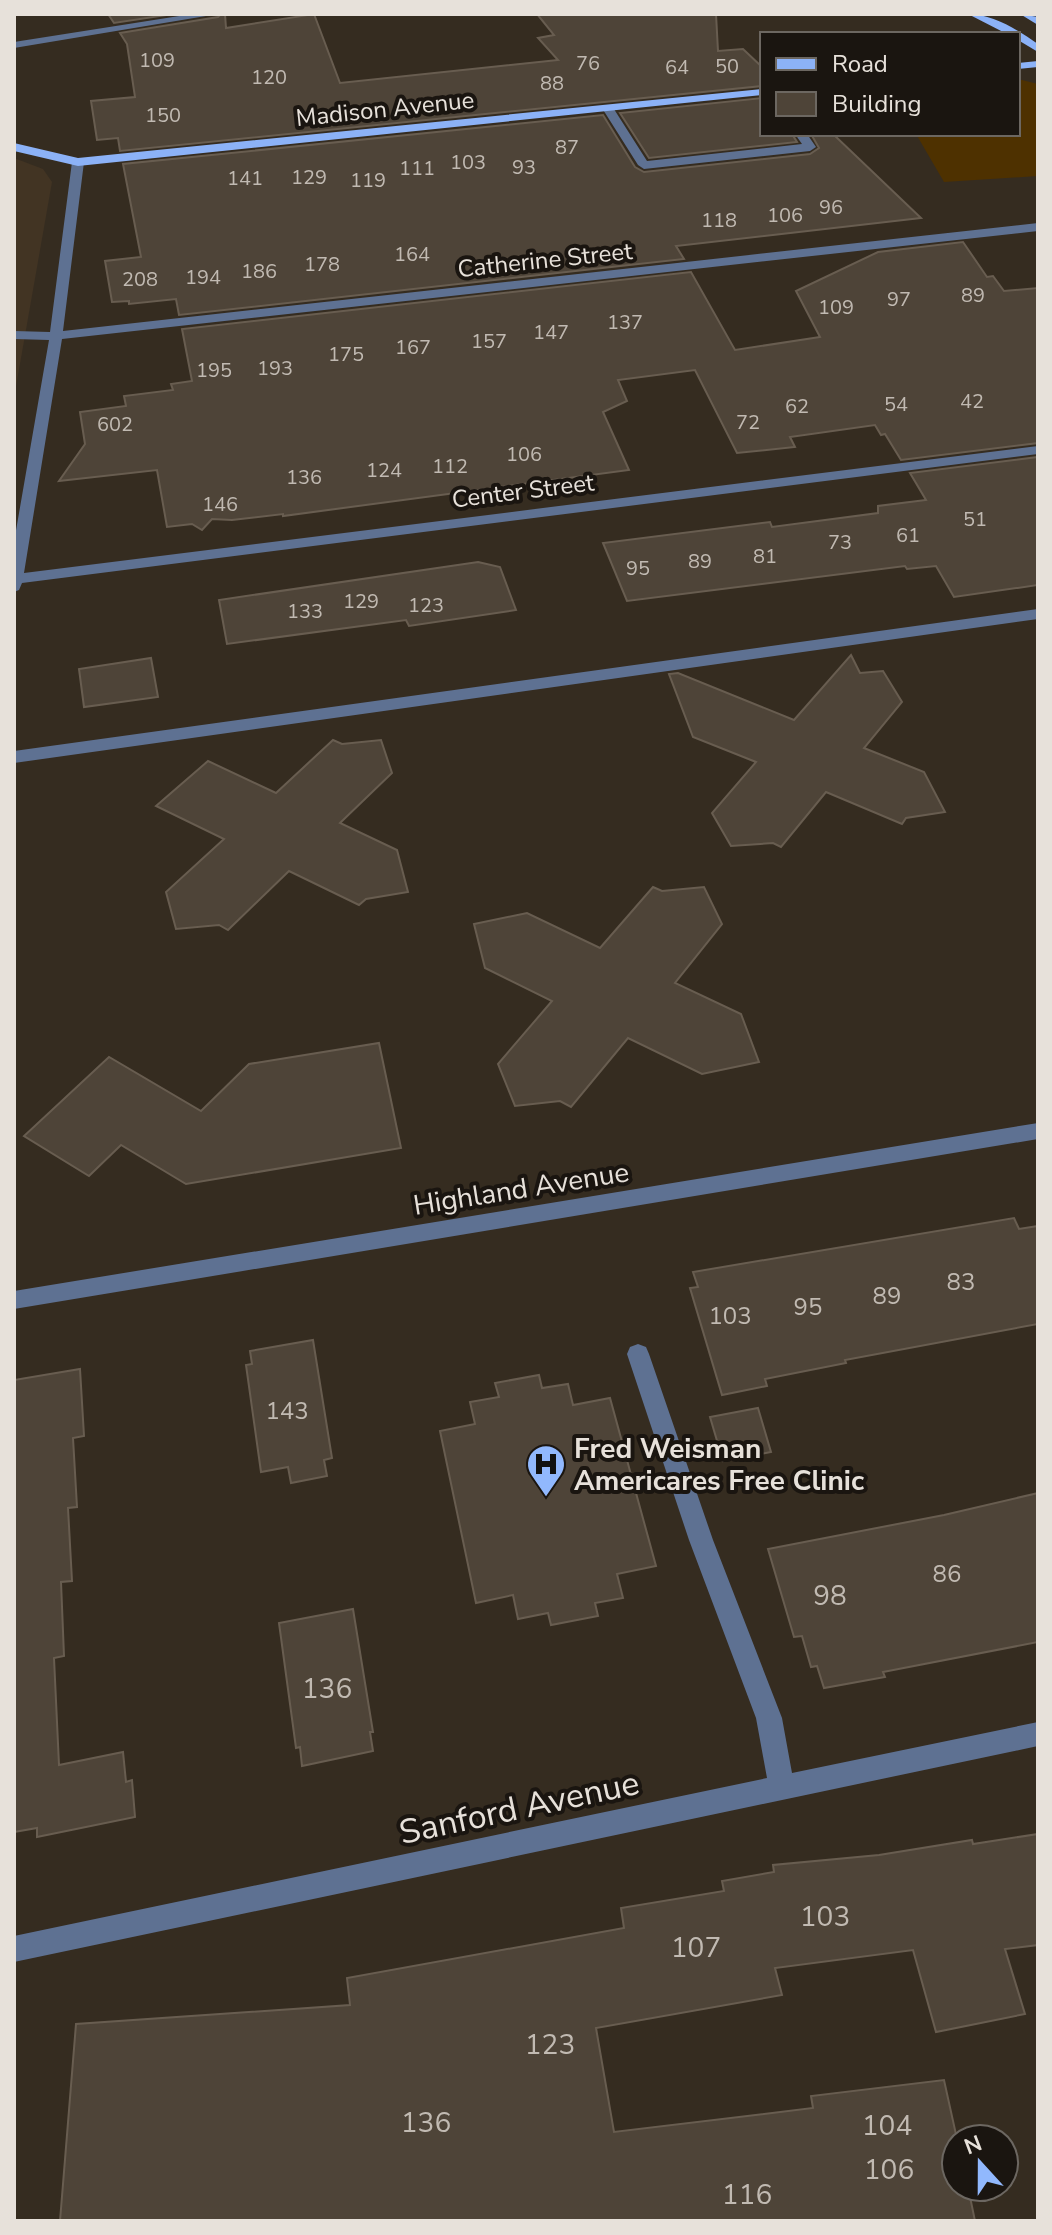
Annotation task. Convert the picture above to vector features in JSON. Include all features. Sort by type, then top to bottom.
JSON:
[{"type":"main road","points":[[973,14],[1013,32]]},
{"type":"main road","points":[[1025,14],[1038,22]]},
{"type":"main road","points":[[1020,36],[1038,49]]},
{"type":"main road","name":"Madison Avenue","points":[[14,147],[78,162],[760,92]]},
{"type":"street","points":[[134,14],[142,25]]},
{"type":"street","points":[[14,45],[213,14]]},
{"type":"street","points":[[608,108],[644,165],[810,147],[802,136]]},
{"type":"street","points":[[14,582],[56,336],[78,162]]},
{"type":"street","name":"Catherine Street","points":[[14,335],[56,336],[1038,227]]},
{"type":"street","name":"Center Street","points":[[14,582],[1038,450]]},
{"type":"street","points":[[14,757],[1038,614]]},
{"type":"street","name":"Highland Avenue","points":[[14,1300],[1038,1131]]},
{"type":"street","points":[[638,1354],[701,1540],[769,1718],[782,1788]]},
{"type":"street","name":"Sanford Avenue","points":[[14,1949],[1038,1734]]},
{"type":"shaded area","points":[[1020,80],[1038,84],[1038,176],[944,182],[917,136],[1020,136]]},
{"type":"shaded area","points":[[14,158],[43,169],[52,182],[14,398]]},
{"type":"building","points":[[108,14],[173,14],[114,23]]},
{"type":"building","points":[[225,14],[226,28],[314,14],[340,83],[558,60],[538,38],[554,35],[537,14],[716,14],[718,51],[743,49],[760,65],[760,86],[120,151],[118,138],[97,140],[91,101],[135,97],[127,44],[120,33]]},
{"type":"building","points":[[760,98],[760,136],[793,136],[797,142],[649,158],[620,113]]},
{"type":"building","points":[[603,115],[635,167],[644,172],[810,154],[819,148],[812,136],[835,136],[921,218],[676,246],[684,259],[179,315],[176,299],[129,304],[129,301],[112,302],[105,261],[141,257],[123,164]]},
{"type":"building","points":[[963,242],[987,277],[993,276],[1004,291],[1038,288],[1038,443],[901,460],[885,434],[881,435],[875,425],[790,437],[795,447],[737,453],[695,370],[618,380],[627,401],[603,412],[629,470],[283,516],[212,519],[202,530],[192,524],[167,527],[157,470],[59,481],[85,444],[80,412],[126,406],[124,396],[173,390],[171,384],[192,381],[182,329],[691,272],[735,350],[820,337],[796,291],[878,252]]},
{"type":"building","points":[[1038,457],[1038,585],[954,597],[936,566],[907,569],[905,566],[627,601],[603,543],[770,522],[772,527],[878,513],[878,506],[926,500],[910,473]]},
{"type":"building","points":[[478,562],[500,567],[516,610],[409,626],[406,620],[227,644],[219,600]]},
{"type":"building","points":[[851,655],[860,673],[883,671],[902,702],[864,748],[924,772],[945,812],[906,818],[902,824],[826,792],[781,847],[773,843],[731,846],[712,813],[756,762],[693,737],[669,674],[678,673],[794,720]]},
{"type":"building","points":[[151,658],[158,697],[84,707],[79,669]]},
{"type":"building","points":[[333,740],[342,744],[381,740],[392,773],[340,823],[397,850],[408,892],[366,899],[359,905],[289,871],[228,930],[219,925],[176,929],[166,892],[224,839],[156,806],[208,761],[276,793]]},
{"type":"building","points":[[653,887],[662,891],[704,887],[722,924],[675,983],[741,1014],[759,1062],[702,1074],[628,1038],[571,1107],[560,1101],[515,1106],[498,1064],[552,1001],[485,968],[474,924],[527,913],[600,948]]},
{"type":"building","points":[[379,1043],[401,1148],[186,1184],[121,1145],[89,1176],[24,1136],[109,1057],[201,1111],[249,1064]]},
{"type":"building","points":[[1014,1218],[1019,1229],[1038,1226],[1038,1324],[845,1360],[846,1363],[765,1379],[767,1386],[722,1395],[690,1288],[698,1287],[693,1272]]},
{"type":"building","points":[[313,1340],[332,1458],[324,1460],[327,1476],[291,1483],[288,1467],[261,1472],[246,1365],[252,1364],[250,1351]]},
{"type":"building","points":[[80,1369],[84,1436],[73,1438],[77,1507],[68,1508],[72,1581],[61,1582],[64,1656],[54,1658],[59,1765],[123,1752],[126,1782],[132,1780],[135,1817],[37,1837],[37,1828],[14,1832],[14,1380]]},
{"type":"building","name":"Fred Weisman Americares Free Clinic","points":[[539,1375],[542,1388],[568,1384],[573,1405],[610,1398],[656,1566],[617,1574],[623,1598],[595,1603],[598,1616],[551,1625],[548,1613],[518,1619],[513,1595],[476,1603],[440,1431],[475,1424],[470,1402],[499,1397],[495,1383]]},
{"type":"building","points":[[758,1408],[771,1452],[723,1461],[710,1417]]},
{"type":"building","points":[[1038,1493],[1038,1642],[883,1672],[885,1677],[824,1688],[817,1666],[811,1667],[802,1636],[794,1637],[768,1549],[944,1515]]},
{"type":"building","points":[[353,1609],[373,1732],[370,1732],[373,1751],[302,1766],[300,1747],[296,1748],[279,1623]]},
{"type":"building","points":[[1038,1834],[1038,1945],[1005,1949],[1025,2014],[936,2032],[913,1950],[775,1968],[782,1995],[596,2028],[614,2132],[813,2108],[811,2096],[944,2080],[953,2123],[940,2123],[940,2203],[971,2203],[975,2221],[60,2221],[76,2024],[350,2005],[347,1978],[624,1928],[621,1908],[724,1891],[722,1881],[774,1872],[773,1865],[879,1855],[972,1840],[973,1844]]},
{"type":"place","name":"Fred Weisman Americares Free Clinic","points":[[546,1498]]}]
